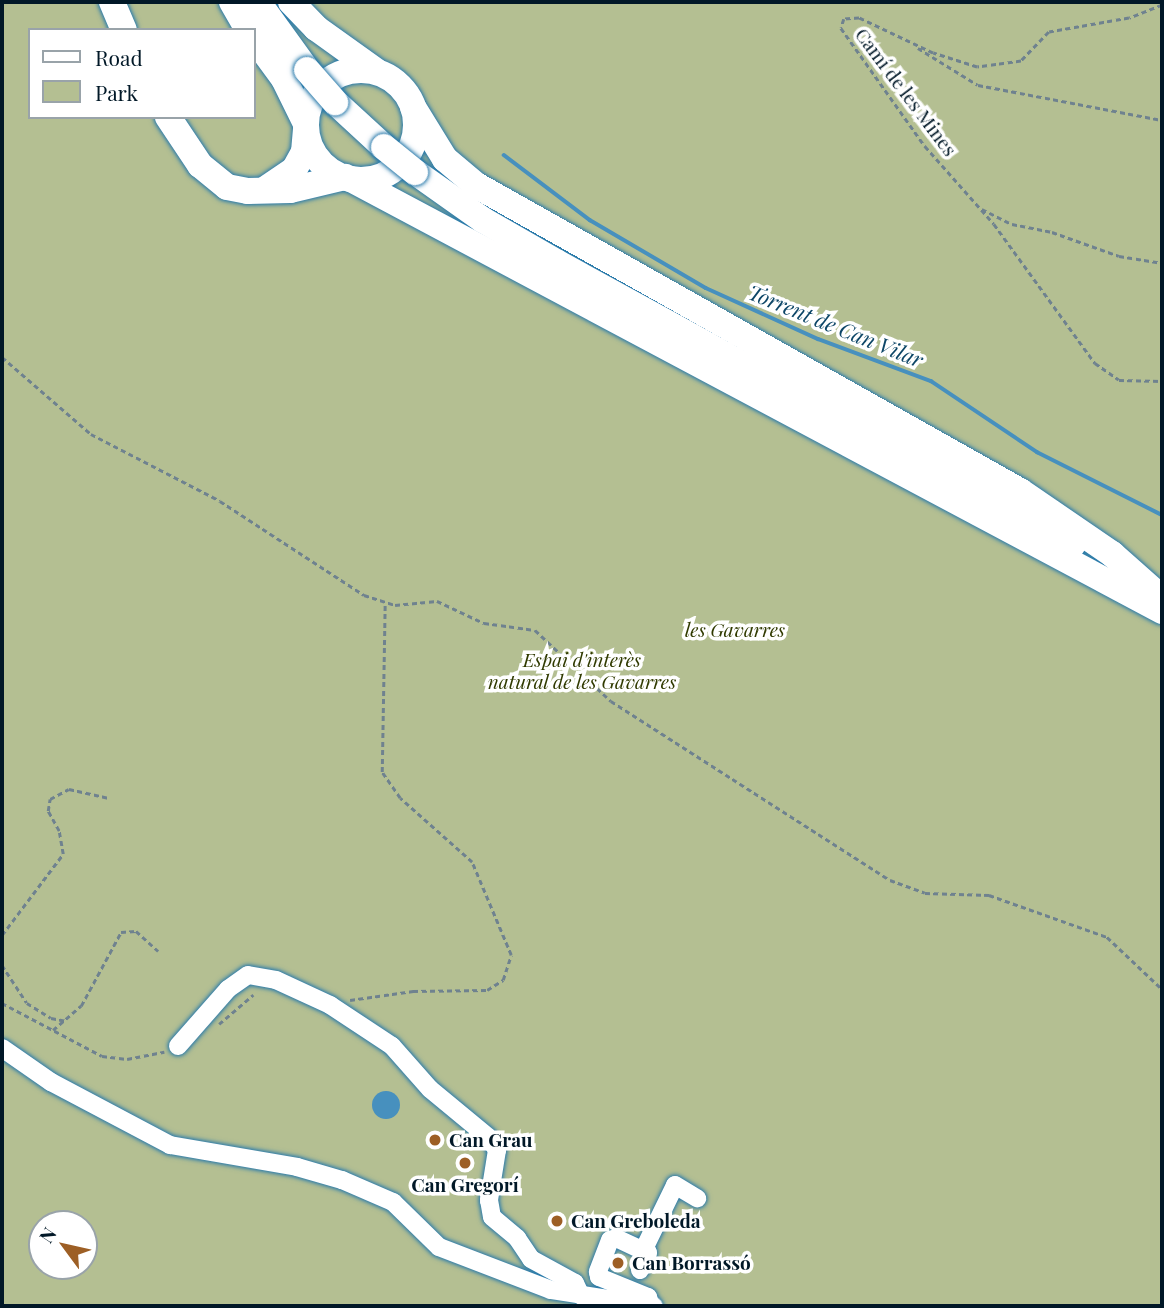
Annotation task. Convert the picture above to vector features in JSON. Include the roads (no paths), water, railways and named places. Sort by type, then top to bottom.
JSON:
[{"type":"highway","points":[[232,2],[247,28]]},
{"type":"highway","points":[[258,2],[307,70],[335,102],[415,172],[483,220],[1160,601]]},
{"type":"highway","points":[[291,2],[316,27],[402,88],[445,159],[476,185],[1020,491],[1103,547],[1160,601]]},
{"type":"highway","points":[[256,41],[285,79],[320,162],[1160,601]]},
{"type":"highway","points":[[260,192],[294,170],[303,152],[313,98],[325,83],[350,71],[378,72]]},
{"type":"highway","points":[[169,119],[208,174],[227,187],[260,192],[348,178],[379,176],[403,160],[415,135],[413,107]]},
{"type":"street","points":[[178,1046],[228,989],[248,975],[276,980],[330,1004],[391,1046],[430,1088],[488,1137],[497,1150],[489,1199],[492,1217],[517,1238],[531,1259],[575,1283],[581,1296]]},
{"type":"street","points":[[2,1048],[51,1082],[170,1145],[297,1167],[342,1180],[393,1202],[439,1247],[551,1290],[652,1306]]},
{"type":"street","points":[[643,1251],[675,1185],[697,1198]]},
{"type":"street","points":[[640,1270],[648,1253],[617,1238],[610,1240],[598,1272],[599,1277],[648,1297],[652,1306]]},
{"type":"water","points":[[386,1091],[396,1095],[400,1105],[396,1115],[386,1119],[376,1115],[372,1105],[376,1095]]},
{"type":"waterway","name":"Torrent de Can Vilar","points":[[504,155],[590,220],[706,288],[818,339],[931,381],[1037,452],[1162,515]]},
{"type":"place","name":"Can Grau","points":[[435,1140]]},
{"type":"place","name":"Can Gregorí","points":[[465,1163]]},
{"type":"place","name":"Can Greboleda","points":[[557,1221]]},
{"type":"place","name":"Can Borrassó","points":[[618,1263]]},
{"type":"park label","name":"les Gavarres","points":[[735,630]]},
{"type":"park label","name":"Espai d'interès natural de les Gavarres","points":[[582,671]]}]
